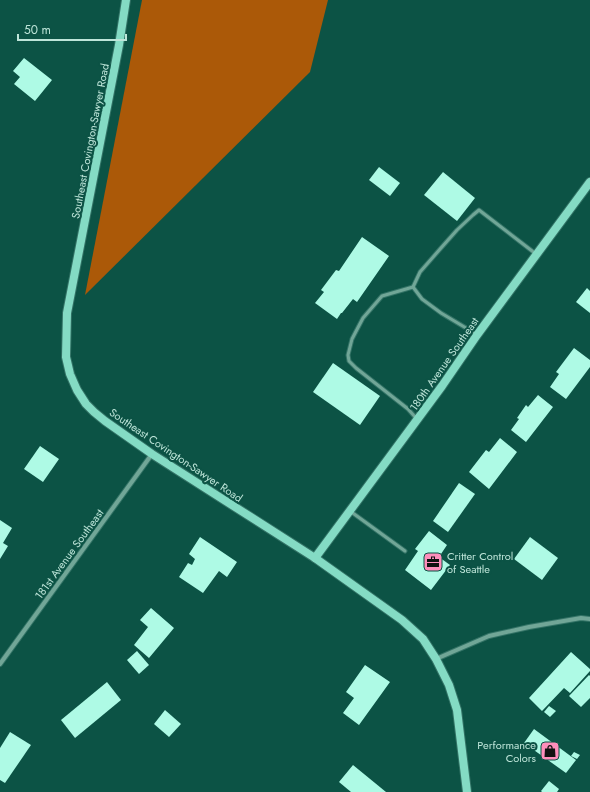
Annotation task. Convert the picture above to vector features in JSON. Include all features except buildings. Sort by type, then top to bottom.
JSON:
[{"type":"street","name":"Southeast Covington-Sawyer Road","points":[[126,0],[119,45],[68,313],[66,357],[70,374],[77,390],[86,404],[105,421],[152,454],[315,558],[402,620],[423,639],[436,659],[449,685],[457,710],[467,792]]},
{"type":"street","name":"180th Avenue Southeast","points":[[315,558],[590,182]]},
{"type":"street","name":"181st Avenue Southeast","points":[[0,664],[152,454]]},
{"type":"street","points":[[436,659],[489,636],[581,618],[590,619]]},
{"type":"lane","points":[[417,420],[408,409],[349,361],[348,355],[352,339],[363,318],[382,296],[413,287],[420,272],[457,230],[479,210],[536,254]]},
{"type":"lane","points":[[413,287],[422,299],[441,314],[477,335]]},
{"type":"lane","points":[[350,511],[405,551]]},
{"type":"shaded area","points":[[142,0],[328,0],[310,72],[85,295]]},
{"type":"place","name":"Critter Control of Seattle","points":[[433,562]]},
{"type":"place","name":"Performance Colors","points":[[550,751]]}]
